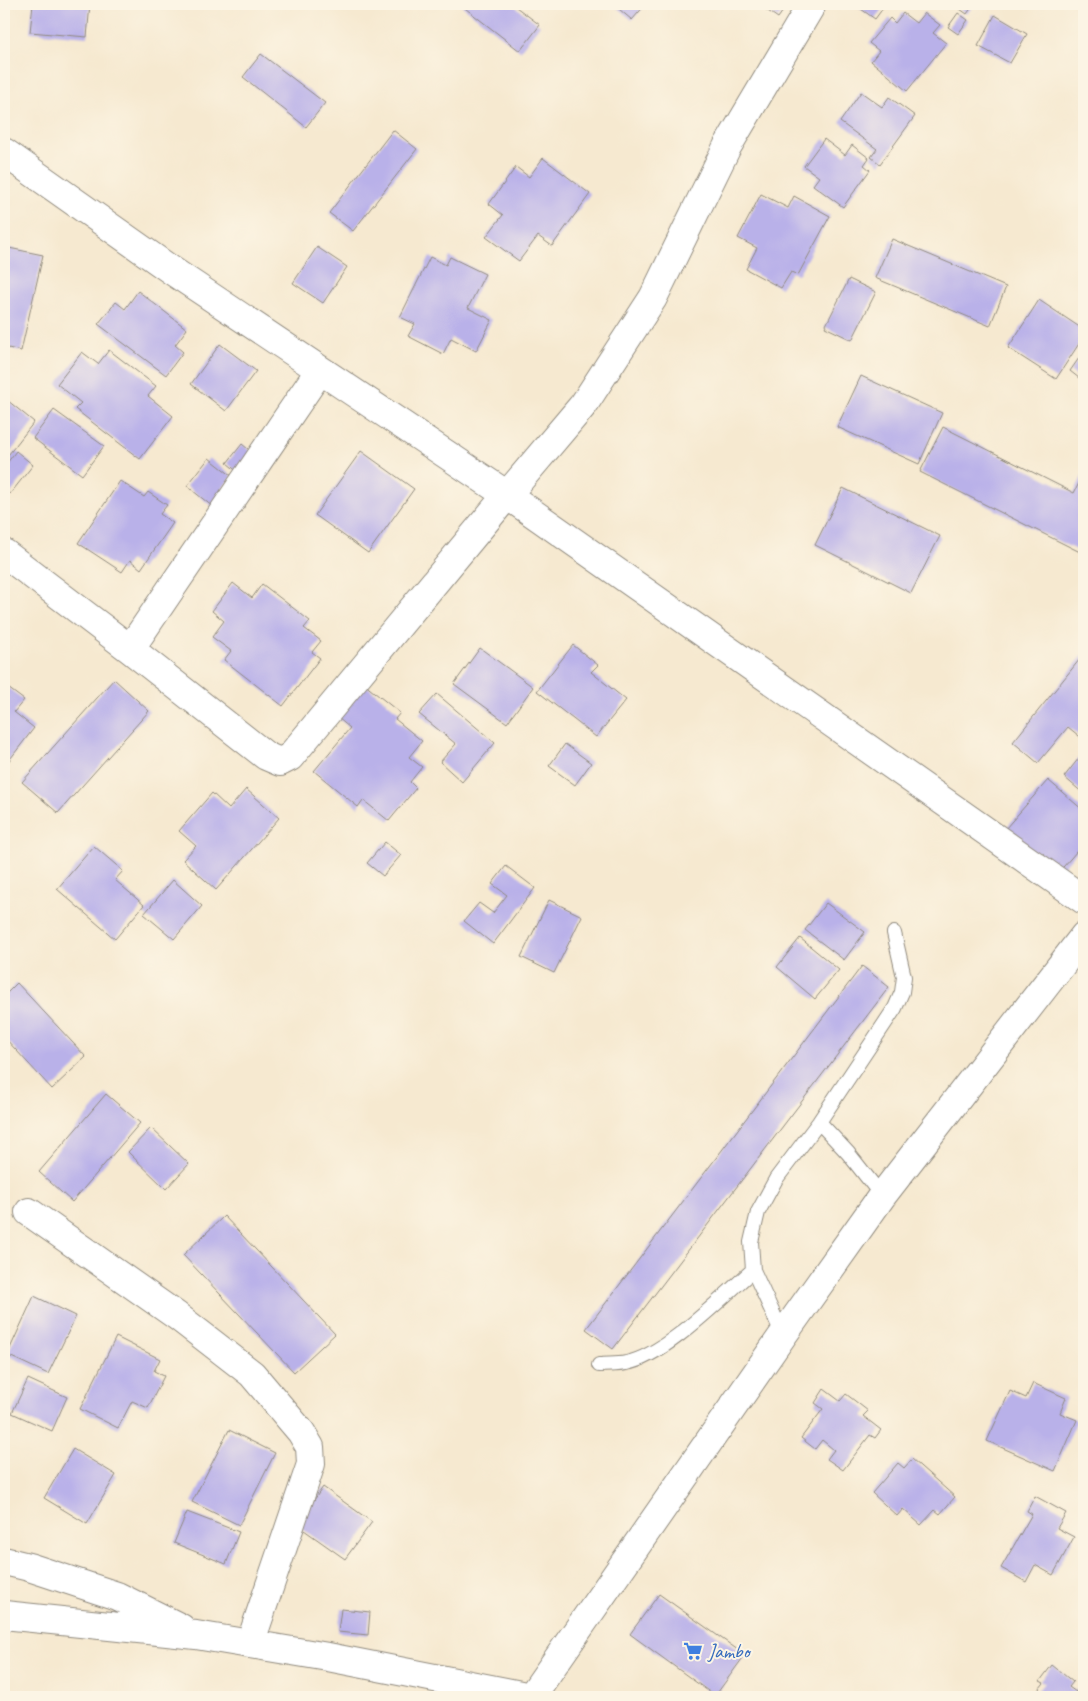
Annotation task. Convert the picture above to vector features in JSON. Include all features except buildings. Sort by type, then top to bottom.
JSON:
[{"type":"street","points":[[4,553],[266,756],[280,762],[290,758],[584,404],[653,298],[726,147],[812,4]]},
{"type":"street","points":[[4,152],[171,270],[507,495],[1084,900]]},
{"type":"street","points":[[130,649],[320,370]]},
{"type":"street","points":[[4,1615],[196,1635],[328,1657],[531,1697],[882,1196],[1084,936]]},
{"type":"street","points":[[29,1212],[177,1316],[252,1374],[301,1432],[310,1447],[311,1464],[250,1644]]},
{"type":"street","points":[[4,1562],[29,1567],[118,1596],[196,1635]]},
{"type":"lane","points":[[783,1335],[753,1270],[751,1242],[758,1212],[776,1179],[819,1122],[890,1015],[902,992],[904,977],[894,933]]},
{"type":"lane","points":[[819,1122],[848,1153],[882,1196]]},
{"type":"lane","points":[[599,1365],[627,1364],[656,1351],[686,1329],[753,1270]]},
{"type":"place","name":"Jambo","points":[[693,1651]]}]
